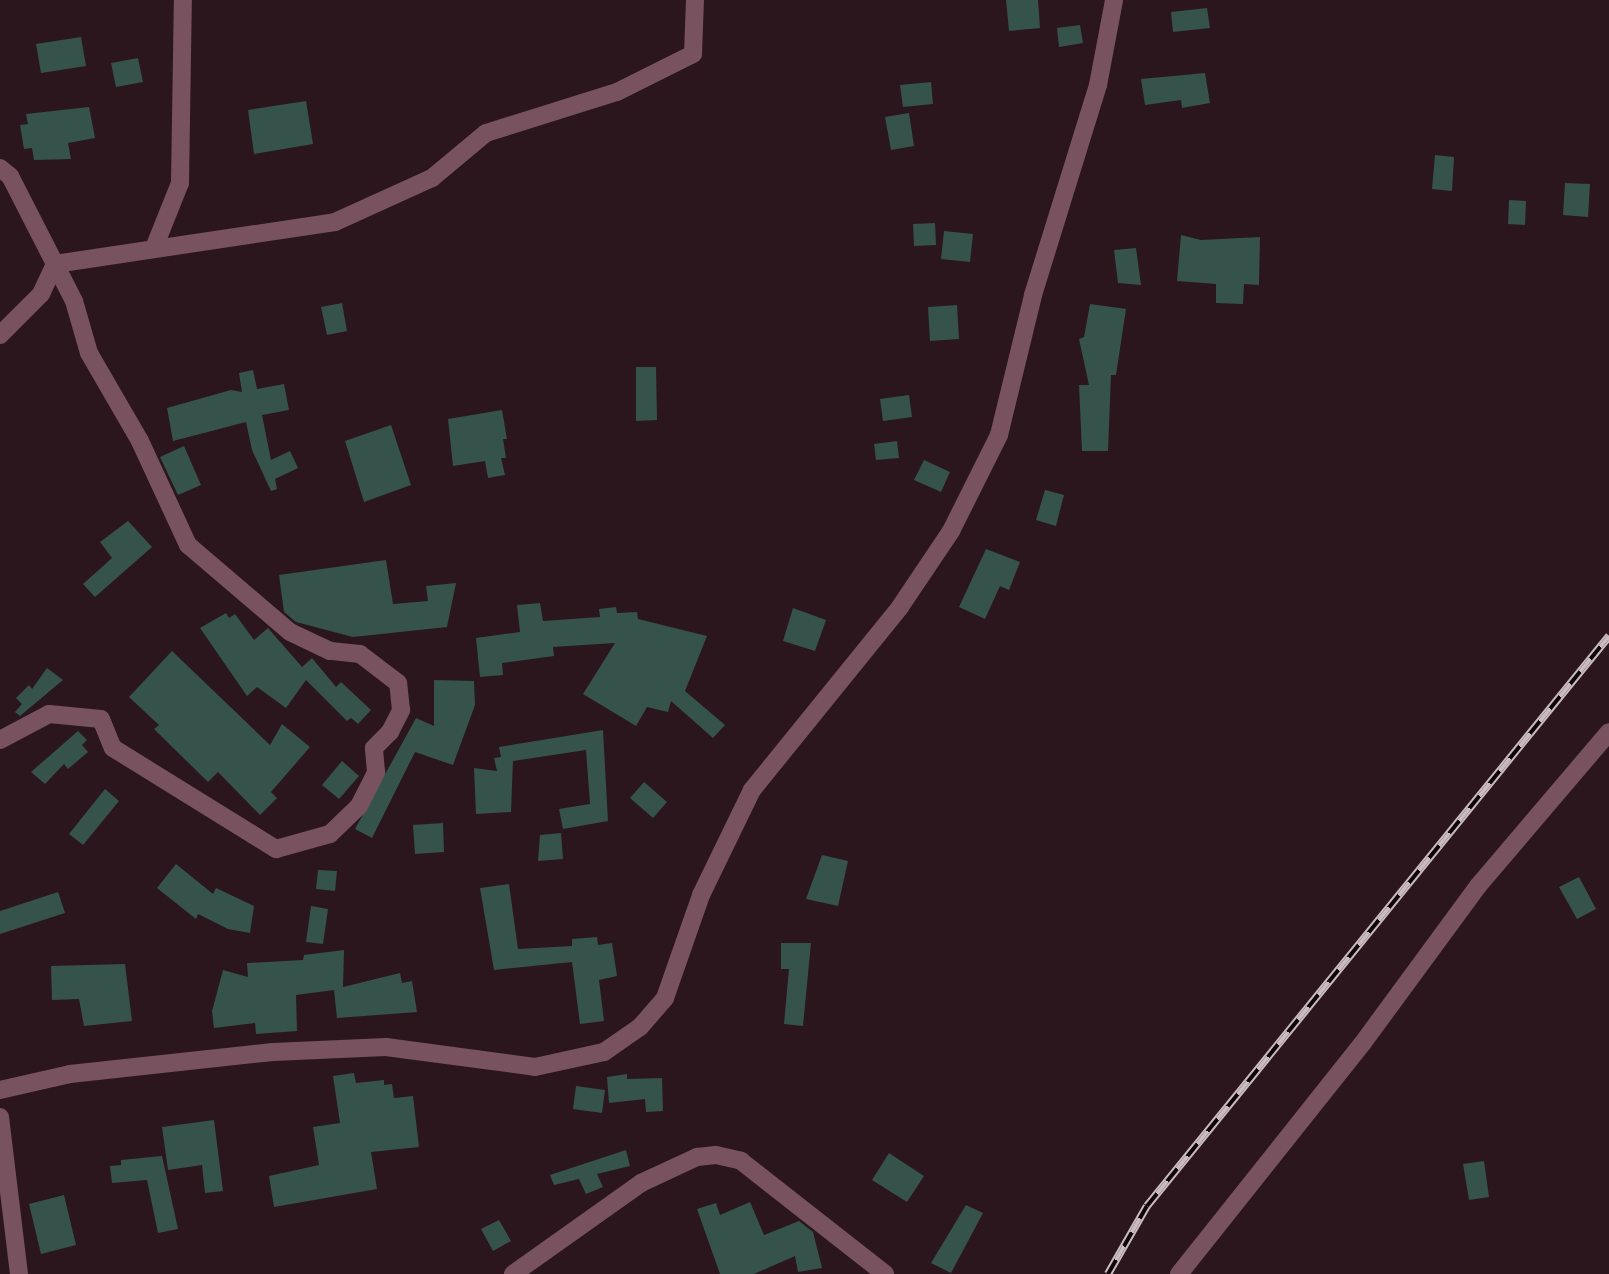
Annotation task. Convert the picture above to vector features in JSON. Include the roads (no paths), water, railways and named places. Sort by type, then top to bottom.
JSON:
[{"type":"street","points":[[154,248],[180,183],[183,0]]},
{"type":"street","points":[[55,264],[334,222],[432,178],[486,132],[617,92],[693,54],[695,0]]},
{"type":"street","points":[[0,1090],[70,1074],[298,1051],[386,1047],[535,1067],[604,1052],[640,1027],[665,998],[701,895],[752,790],[900,607],[951,531],[999,435],[1033,295],[1098,85],[1114,0]]},
{"type":"street","points":[[0,168],[10,176],[74,301],[89,353],[140,442],[188,545],[290,632],[330,651],[360,654],[398,683],[401,710],[390,732],[374,748],[376,772],[359,806],[330,834],[276,849],[113,748],[101,719],[49,714],[0,740]]},
{"type":"street","points":[[0,335],[41,294],[55,264]]},
{"type":"street","points":[[1179,1274],[1362,1044],[1478,886],[1609,732]]},
{"type":"street","points":[[0,1117],[19,1274]]},
{"type":"street","points":[[513,1274],[640,1183],[696,1157],[716,1155],[741,1161],[886,1274]]},
{"type":"railway","points":[[1108,1274],[1147,1206],[1609,636]]}]
